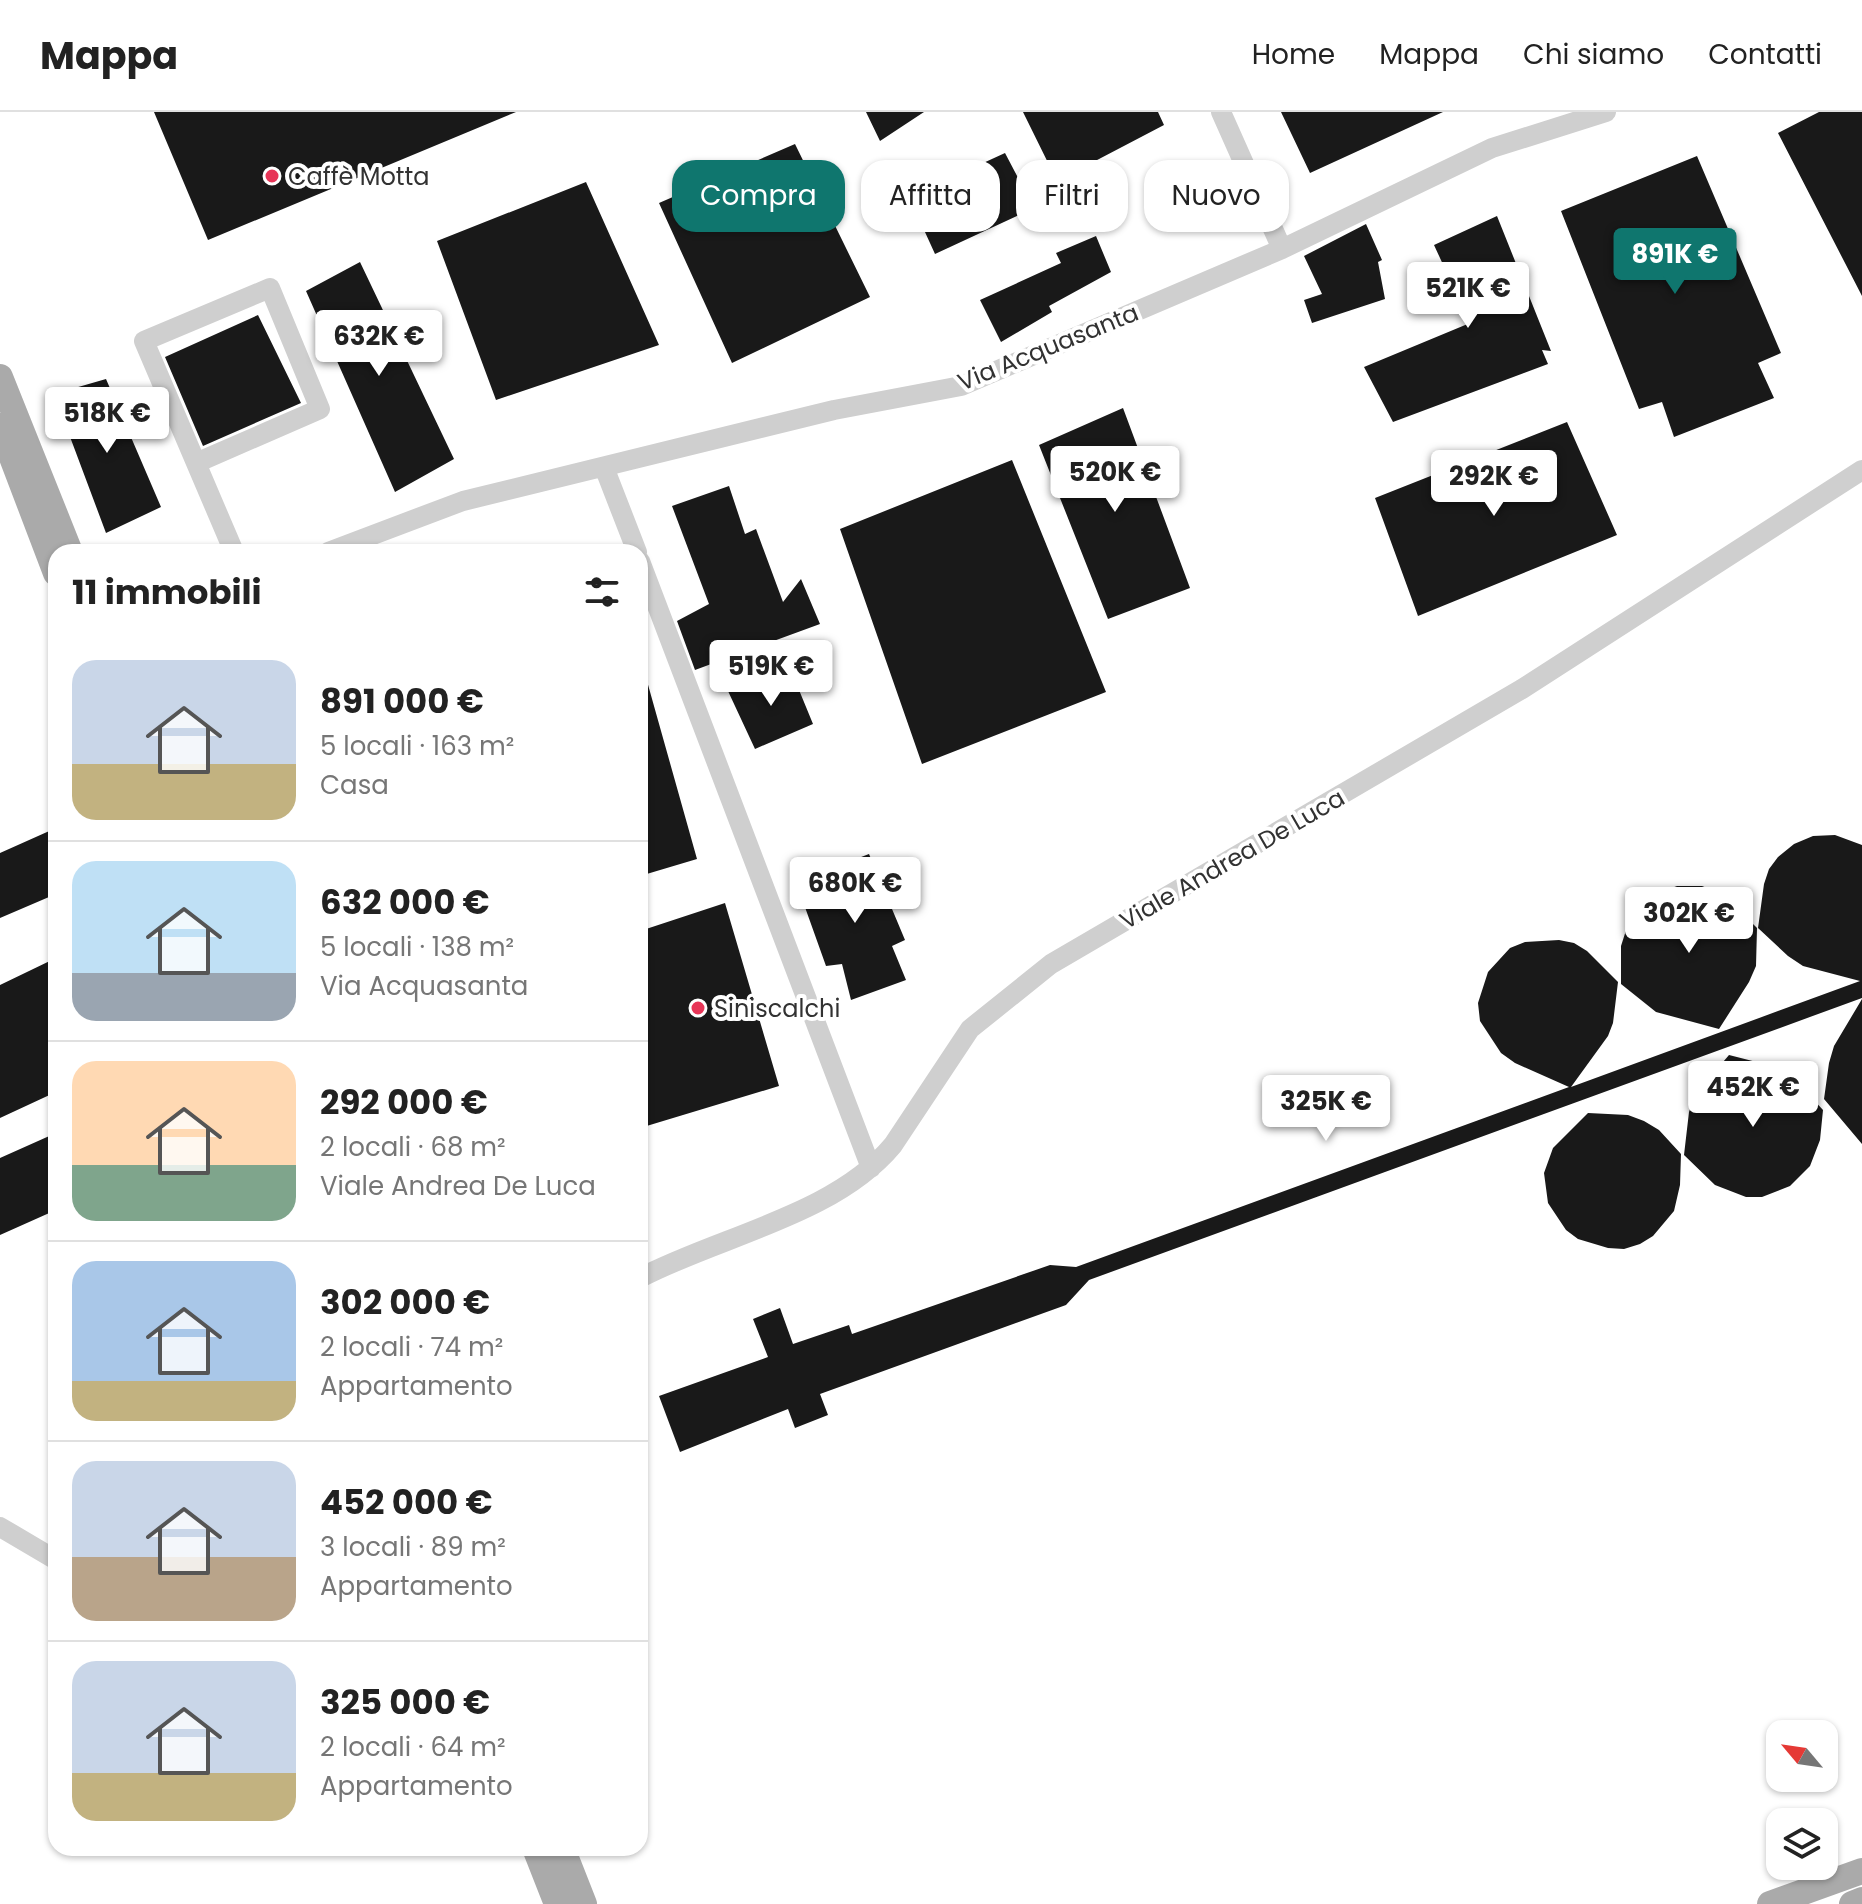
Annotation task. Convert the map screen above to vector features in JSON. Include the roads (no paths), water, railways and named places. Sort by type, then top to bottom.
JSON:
[{"type":"main road","points":[[0,377],[67,544]]},
{"type":"main road","points":[[0,426],[48,552]]},
{"type":"main road","points":[[538,1856],[557,1904]]},
{"type":"main road","points":[[565,1856],[584,1904]]},
{"type":"main road","points":[[1770,1904],[1862,1871]]},
{"type":"main road","points":[[1852,1904],[1862,1900]]},
{"type":"street","points":[[1221,112],[1282,249]]},
{"type":"street","name":"Via Acquasanta","points":[[349,544],[463,501],[834,410],[961,386],[1282,249],[1492,148],[1606,112]]},
{"type":"street","points":[[196,463],[320,409],[270,288],[144,341],[196,463],[231,544]]},
{"type":"street","points":[[604,467],[634,544]]},
{"type":"street","name":"Viale Andrea De Luca","points":[[648,1275],[814,1204],[871,1168],[893,1145],[970,1029],[1051,964],[1522,689],[1862,470]]},
{"type":"street","points":[[648,582],[871,1168]]},
{"type":"street","points":[[0,1527],[48,1555]]},
{"type":"place","name":"Caffè Motta","points":[[272,176]]},
{"type":"place","name":"Siniscalchi","points":[[698,1008]]}]
